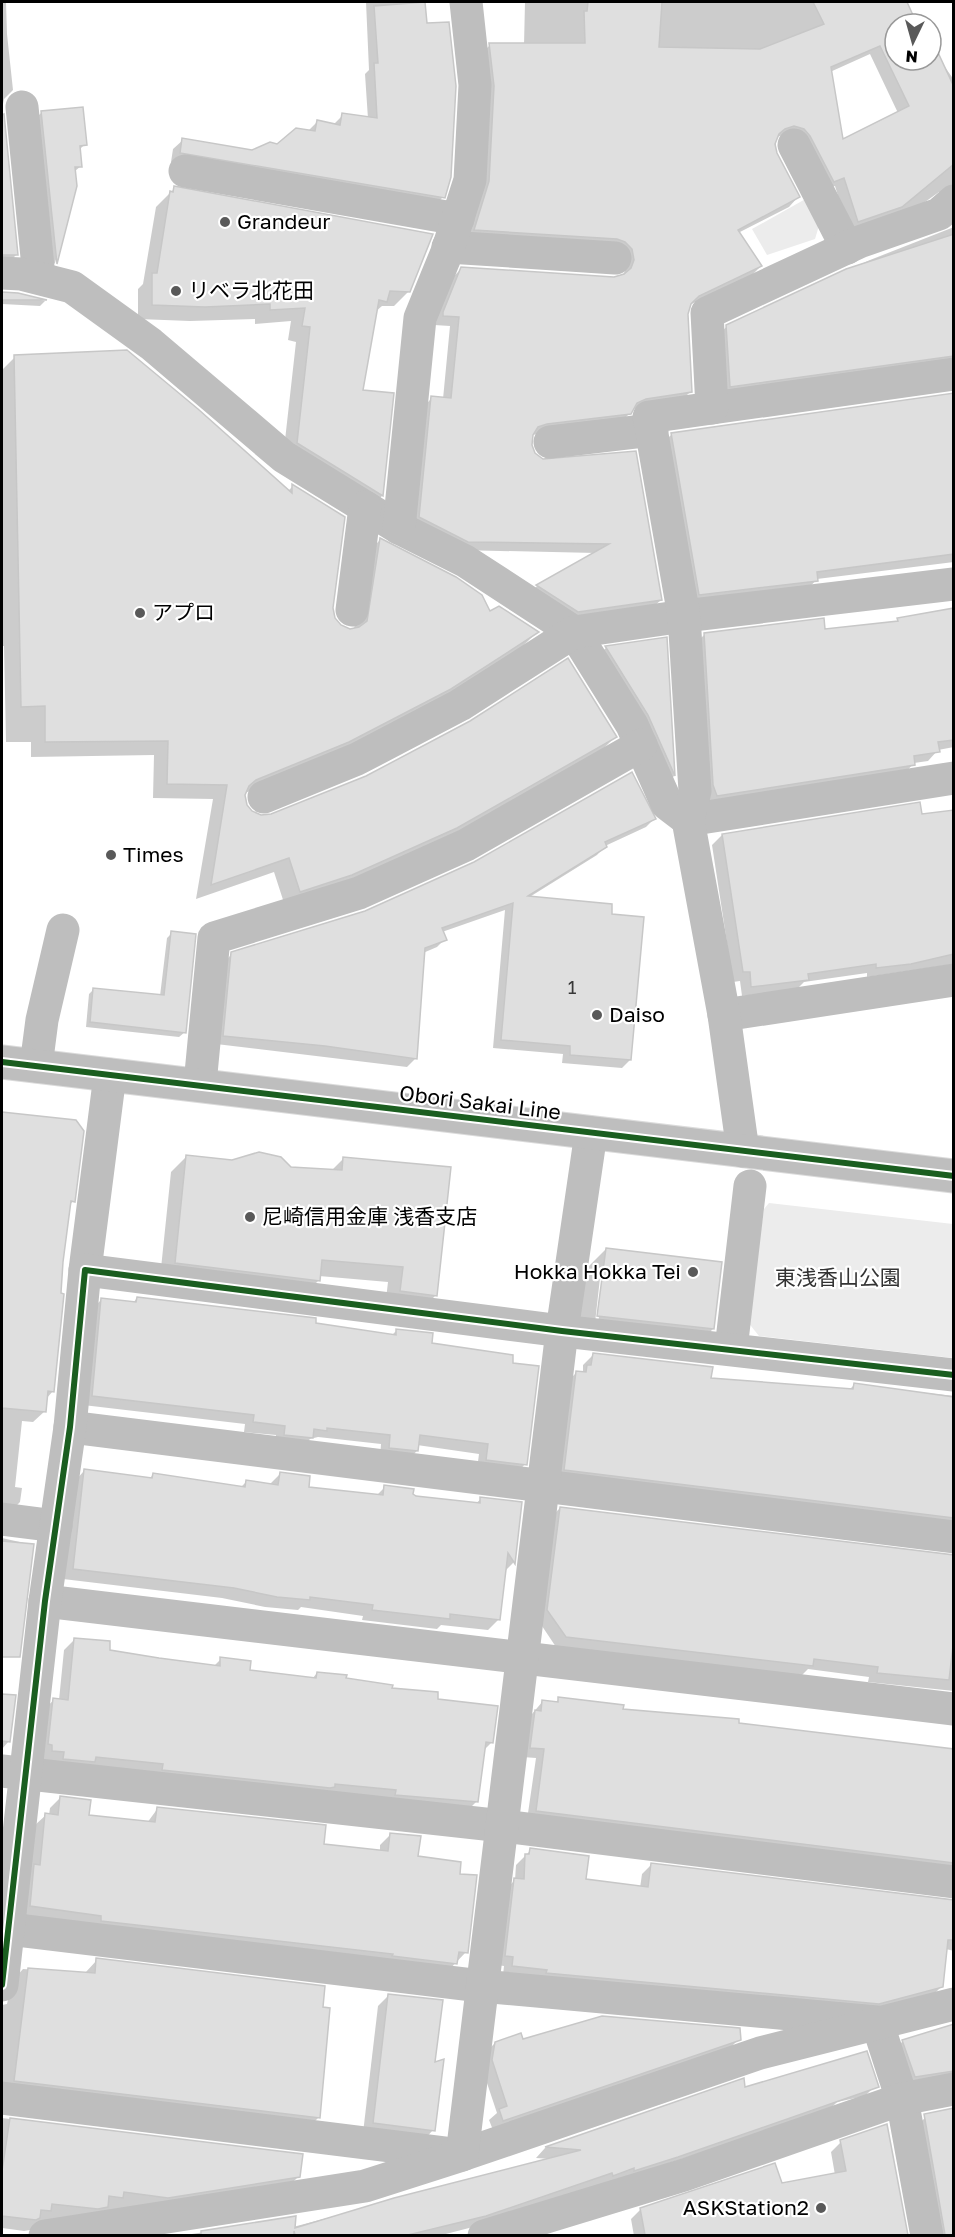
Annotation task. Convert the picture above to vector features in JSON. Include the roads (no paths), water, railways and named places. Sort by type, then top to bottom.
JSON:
[{"type":"street","points":[[399,528],[420,318],[453,233],[470,180],[475,85],[466,2]]},
{"type":"street","points":[[22,107],[39,277]]},
{"type":"street","points":[[794,145],[847,248]]},
{"type":"street","points":[[185,171],[453,233],[615,258]]},
{"type":"street","points":[[712,408],[707,313],[847,248],[939,214],[954,201]]},
{"type":"street","points":[[2,273],[39,277],[72,287],[151,344],[284,457],[399,528],[465,561],[574,632],[598,667],[640,745],[667,804],[688,820],[954,778]]},
{"type":"street","points":[[743,1151],[724,1016],[688,820],[695,791],[684,616],[649,417],[954,374]]},
{"type":"street","points":[[550,442],[652,430]]},
{"type":"street","points":[[352,610],[365,507]]},
{"type":"street","points":[[264,797],[357,759],[460,705],[574,632],[684,616],[954,584]]},
{"type":"street","points":[[200,1084],[214,938],[359,893],[466,845],[640,745]]},
{"type":"street","points":[[36,1066],[42,1020],[63,930]]},
{"type":"street","points":[[724,1016],[954,980]]},
{"type":"street","name":"Obori Sakai Line","points":[[2,1062],[954,1176]]},
{"type":"street","points":[[2,1985],[9,1929],[15,1773],[45,1601],[70,1427],[85,1270],[110,1075]]},
{"type":"street","points":[[462,2155],[562,1331],[591,1133]]},
{"type":"street","points":[[731,1349],[750,1186]]},
{"type":"street","points":[[85,1270],[562,1331],[954,1376]]},
{"type":"street","points":[[70,1427],[954,1537]]},
{"type":"street","points":[[2,1520],[56,1526]]},
{"type":"street","points":[[45,1601],[954,1709]]},
{"type":"street","points":[[15,1773],[503,1826],[954,1882]]},
{"type":"street","points":[[9,1929],[481,1986],[877,2022]]},
{"type":"street","points":[[45,2235],[365,2186],[760,2053],[954,2004]]},
{"type":"street","points":[[877,2022],[902,2099],[927,2235]]},
{"type":"street","points":[[483,2235],[684,2175],[902,2099],[954,2089]]},
{"type":"street","points":[[2,2098],[462,2155]]},
{"type":"place","name":"Grandeur","points":[[225,222]]},
{"type":"place","name":"リベラ北花田","points":[[176,291]]},
{"type":"place","name":"アプロ","points":[[140,613]]},
{"type":"place","name":"Times","points":[[111,855]]},
{"type":"place","name":"Daiso","points":[[597,1015]]},
{"type":"place","name":"尼崎信用金庫 浅香支店","points":[[250,1217]]},
{"type":"place","name":"Hokka Hokka Tei","points":[[693,1272]]},
{"type":"place","name":"ASKStation2","points":[[821,2208]]},
{"type":"park label","name":"東浅香山公園","points":[[838,1278]]}]
